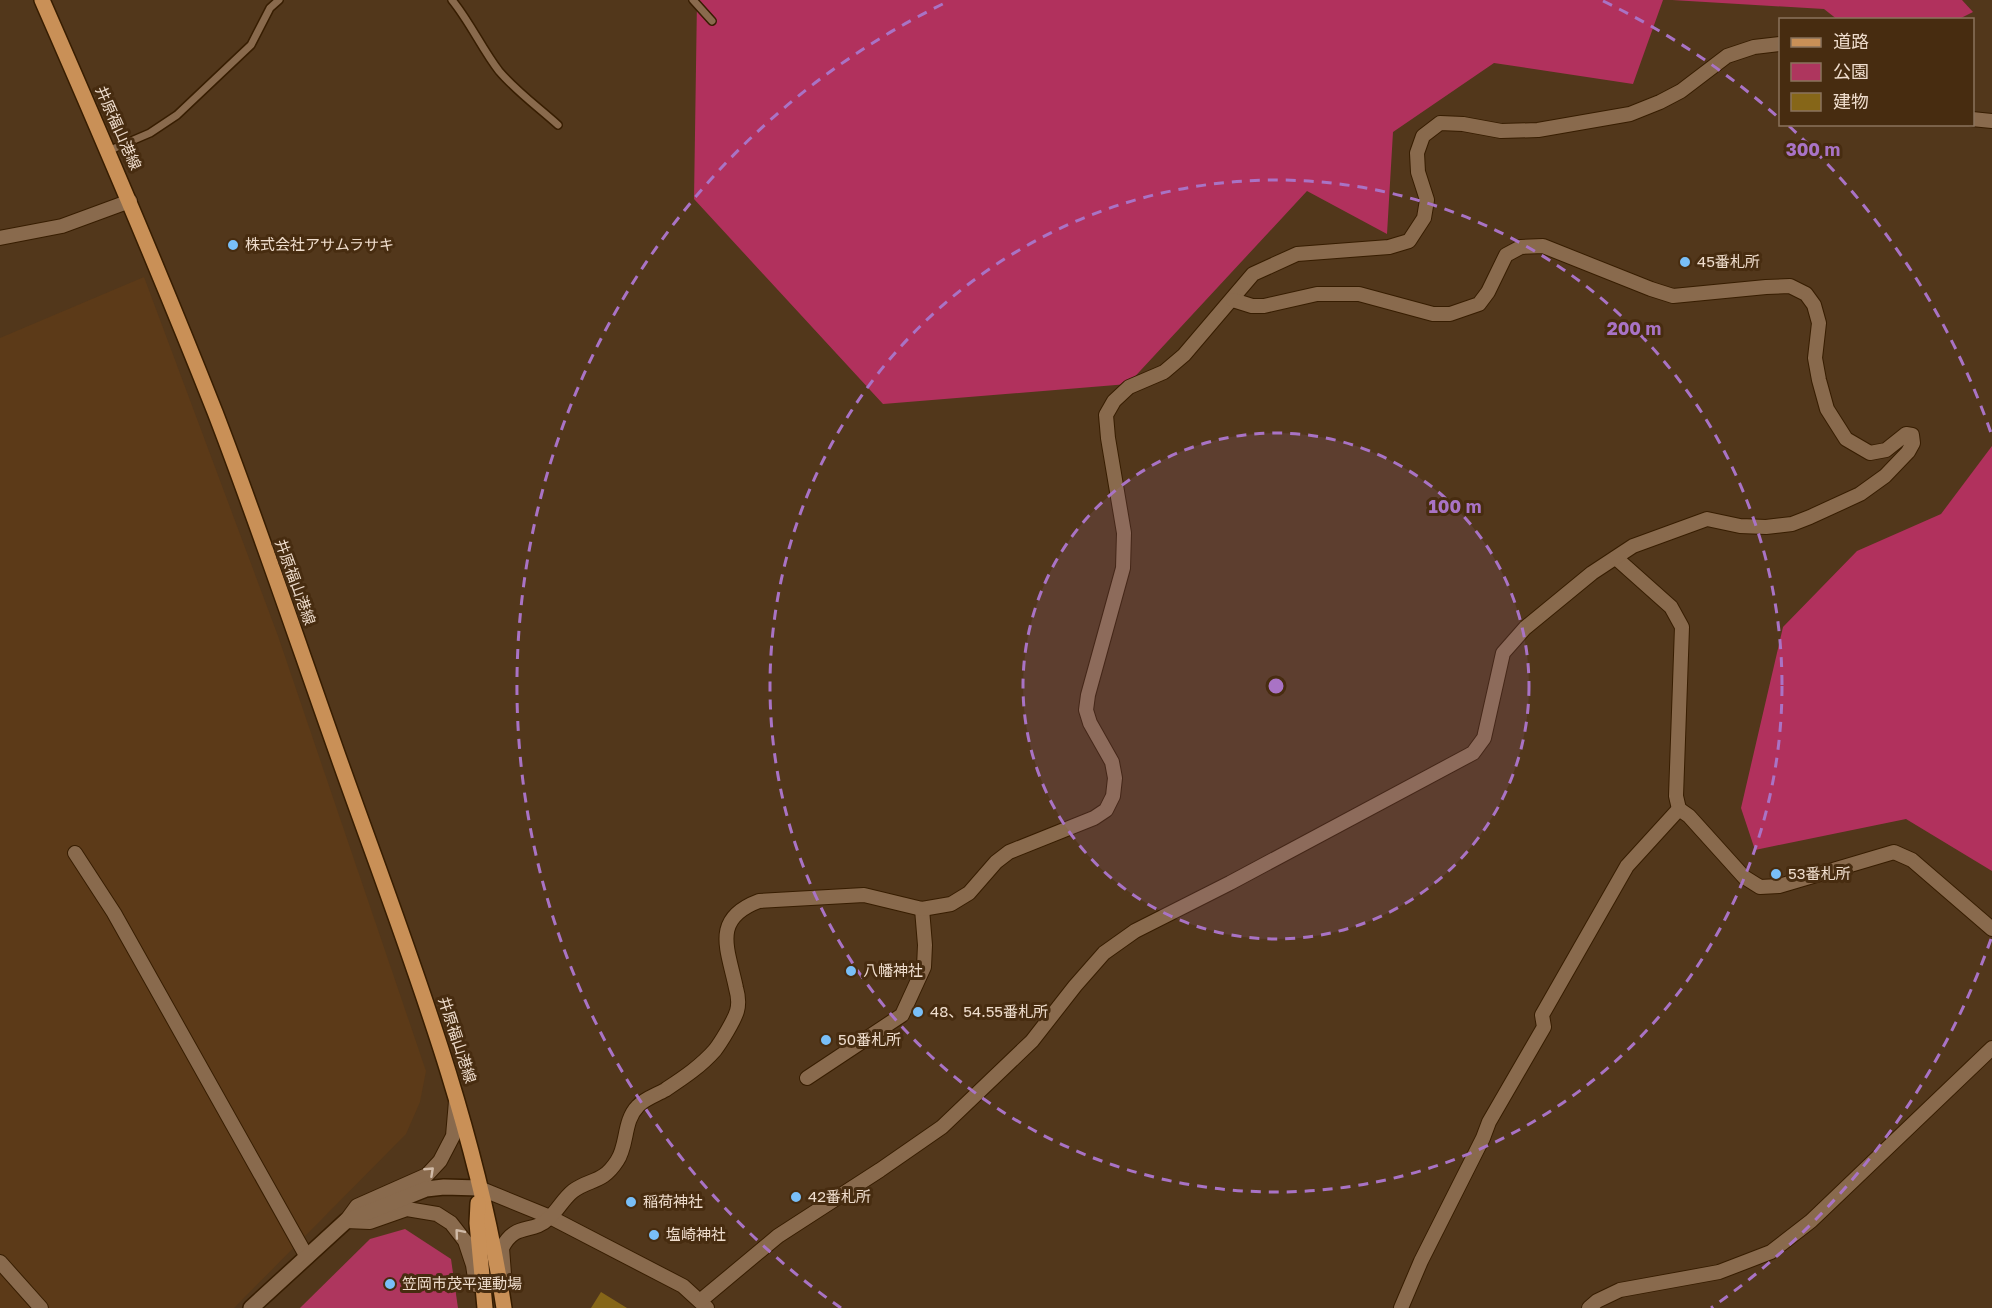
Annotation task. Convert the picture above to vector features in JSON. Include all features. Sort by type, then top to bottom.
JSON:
[{"type":"main road","name":"井原福山港線","points":[[42,0],[130,201],[216,416],[422,989],[456,1095],[494,1242],[503,1306]]},
{"type":"main road","name":"井原福山港線","points":[[479,1188],[477,1223],[485,1308]]},
{"type":"street","points":[[503,1306],[506,1290],[502,1248],[511,1234],[523,1228],[539,1226],[575,1189],[604,1178],[619,1159],[630,1116],[639,1105],[697,1068],[716,1048],[738,1010],[738,994],[725,935],[737,913],[759,901],[864,895],[922,909],[951,904],[969,893],[996,862],[1009,852],[1094,818],[1106,810],[1113,796],[1115,778],[1112,762],[1090,723],[1086,710],[1088,695],[1123,568],[1124,533],[1106,415],[1114,401],[1129,387],[1164,372],[1184,355],[1253,274],[1297,254],[1389,247],[1409,241],[1424,218],[1427,200],[1418,172],[1417,153],[1423,136],[1440,123],[1463,124],[1501,131],[1538,130],[1630,114],[1681,91],[1727,56],[1754,47],[1779,44]]},
{"type":"street","points":[[1974,119],[1992,122]]},
{"type":"street","points":[[0,238],[62,226],[130,201]]},
{"type":"street","points":[[346,1221],[426,1190],[444,1187],[479,1188],[550,1217],[683,1286],[704,1304],[778,1236],[942,1127],[1032,1041],[1104,953],[1135,931],[1473,753],[1484,738],[1503,653],[1525,628],[1592,573],[1633,546],[1707,519],[1740,526],[1766,527],[1792,524],[1860,494],[1885,476],[1908,452],[1913,443],[1912,435],[1905,434],[1886,450],[1870,453],[1846,439],[1827,409],[1819,380],[1815,358],[1819,323],[1814,305],[1806,294],[1790,286],[1673,296],[1542,246],[1521,248],[1506,255],[1488,292],[1479,304],[1450,314],[1432,314],[1359,294],[1317,294],[1264,306],[1252,306],[1233,300]]},
{"type":"street","points":[[1616,558],[1671,607],[1682,627],[1676,796],[1679,809],[1689,816],[1744,877],[1760,887],[1779,886],[1894,852],[1912,860],[1992,929]]},
{"type":"street","points":[[1401,1308],[1421,1261],[1490,1122],[1544,1027],[1542,1016],[1627,866],[1679,809]]},
{"type":"street","points":[[75,853],[114,913],[306,1257]]},
{"type":"street","points":[[807,1078],[902,1015],[924,967],[922,909]]},
{"type":"street","points":[[1589,1308],[1597,1301],[1620,1290],[1719,1272],[1771,1252],[1811,1221],[1992,1048]]},
{"type":"street","points":[[251,1308],[346,1221],[357,1206],[427,1175],[440,1161],[453,1136],[456,1095]]},
{"type":"street","points":[[346,1221],[370,1222],[407,1209],[424,1211],[444,1218],[465,1241],[473,1265],[478,1308]]},
{"type":"street","points":[[0,1262],[41,1308]]},
{"type":"lane","points":[[108,151],[150,133],[177,115],[251,45],[270,8],[279,0]]},
{"type":"lane","points":[[452,0],[465,16],[499,70],[558,125]]},
{"type":"lane","points":[[693,0],[712,21]]},
{"type":"shaded area","points":[[697,0],[1663,0],[1633,84],[1494,63],[1393,132],[1387,234],[1307,191],[1128,384],[883,404],[694,199]]},
{"type":"shaded area","points":[[1672,0],[1962,0],[1973,12],[1961,18],[1835,18],[1824,9]]},
{"type":"shaded area","points":[[144,277],[278,636],[426,1071],[420,1102],[406,1134],[234,1308],[0,1308],[0,338]]},
{"type":"shaded area","points":[[1992,446],[1992,871],[1906,819],[1755,850],[1741,808],[1783,627],[1857,551],[1941,514]]},
{"type":"green space","name":"笠岡市茂平運動場","points":[[405,1229],[451,1259],[458,1308],[300,1308],[370,1239]]},
{"type":"building","points":[[601,1292],[627,1308],[591,1308]]},
{"type":"place","name":"株式会社アサムラサキ","points":[[233,245]]},
{"type":"place","name":"45番札所","points":[[1685,262]]},
{"type":"place","name":"53番札所","points":[[1776,874]]},
{"type":"place","name":"八幡神社","points":[[851,971]]},
{"type":"place","name":"48、54.55番札所","points":[[918,1012]]},
{"type":"place","name":"50番札所","points":[[826,1040]]},
{"type":"place","name":"42番札所","points":[[796,1197]]},
{"type":"place","name":"稲荷神社","points":[[631,1202]]},
{"type":"place","name":"塩崎神社","points":[[654,1235]]},
{"type":"place","name":"笠岡市茂平運動場","points":[[390,1284]]}]
